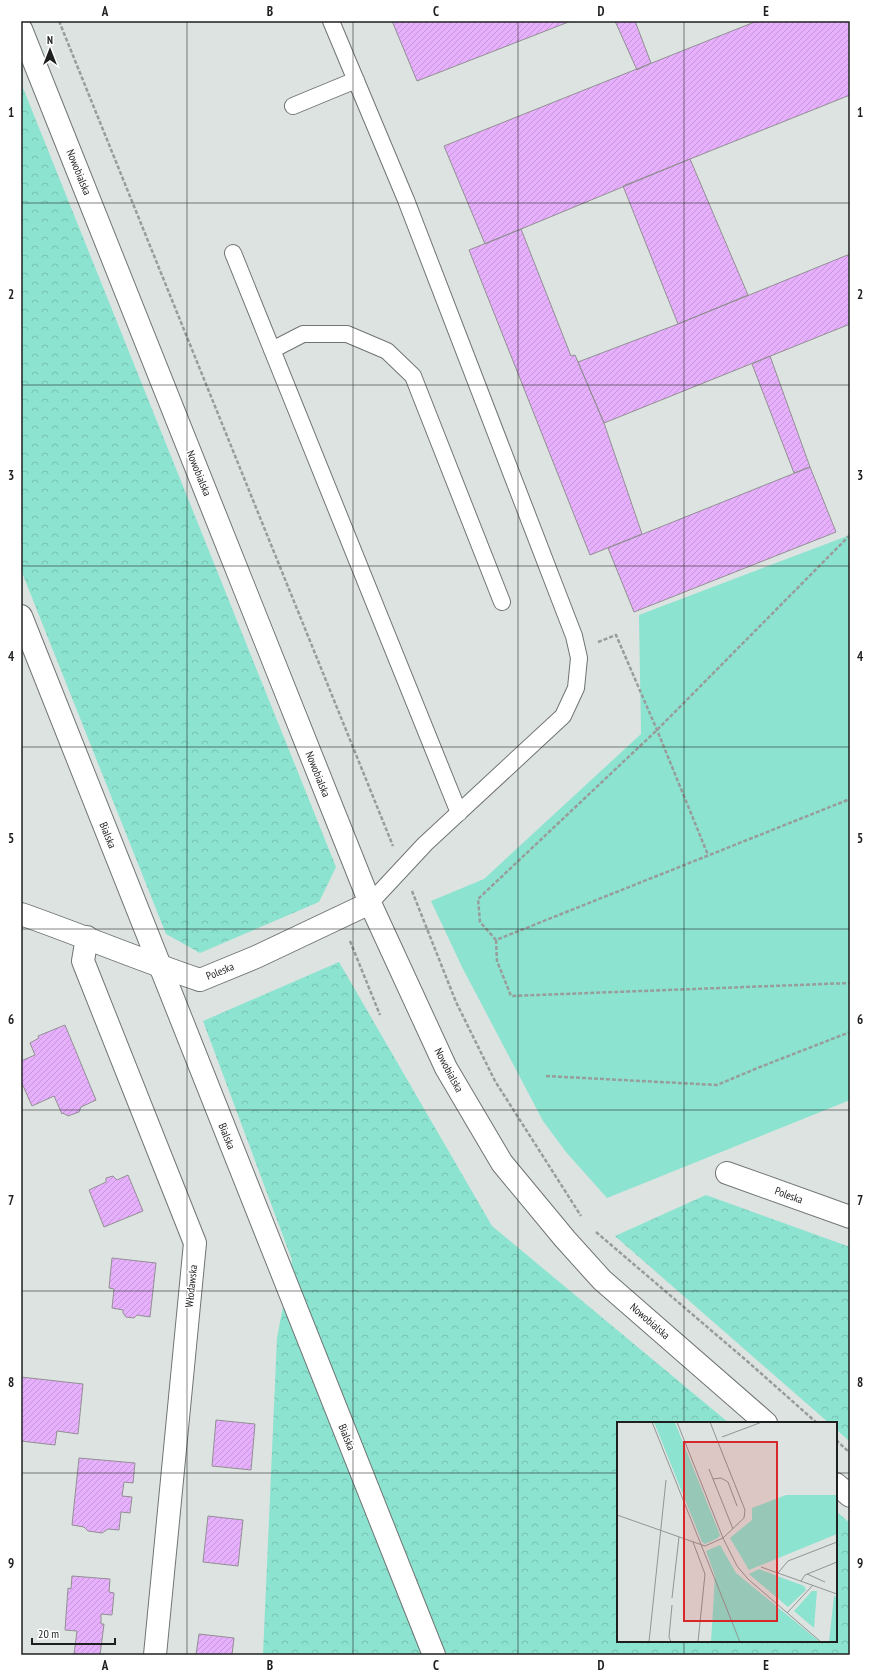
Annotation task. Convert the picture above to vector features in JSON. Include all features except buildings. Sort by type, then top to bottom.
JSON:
[{"type":"street","name":"Nowobialska","points":[[21,28],[370,903],[446,1068],[502,1163],[565,1239],[602,1280],[765,1422]]},
{"type":"street","name":"Bialska","points":[[21,616],[434,1655]]},
{"type":"street","name":"Poleska","points":[[21,914],[87,937],[200,980],[256,957],[370,903]]},
{"type":"street","name":"Włodawska","points":[[87,937],[83,961],[195,1243],[155,1655]]},
{"type":"street","name":"Poleska","points":[[727,1173],[850,1216]]},
{"type":"street","points":[[837,1485],[850,1496]]},
{"type":"lane","points":[[331,21],[406,200],[574,636],[579,658],[576,688],[563,716],[425,844],[370,903]]},
{"type":"lane","points":[[293,106],[356,80]]},
{"type":"lane","points":[[233,253],[459,813]]},
{"type":"lane","points":[[272,350],[303,334],[347,334],[387,351],[413,376],[502,602]]},
{"type":"path","points":[[59,21],[456,1002],[495,1081],[582,1218]]},
{"type":"path","points":[[850,535],[657,730],[478,899],[480,922],[496,940],[497,961],[511,996],[850,983]]},
{"type":"path","points":[[577,650],[616,635],[708,855]]},
{"type":"path","points":[[496,940],[850,799]]},
{"type":"path","points":[[350,939],[380,1016]]},
{"type":"path","points":[[546,1076],[717,1085],[760,1066],[850,1032]]},
{"type":"path","points":[[592,1229],[747,1361],[816,1422]]},
{"type":"path","points":[[837,1441],[850,1453]]},
{"type":"green space","points":[[21,83],[336,867],[319,902],[200,953],[166,934],[21,570]]},
{"type":"green space","points":[[850,535],[850,1100],[607,1198],[566,1152],[543,1121],[462,967],[431,901],[484,879],[641,734],[639,615]]},
{"type":"green space","points":[[339,962],[492,1226],[728,1422],[617,1422],[617,1642],[837,1642],[837,1512],[850,1523],[850,1655],[263,1655],[277,1338],[292,1260],[203,1021]]},
{"type":"green space","points":[[706,1195],[850,1247],[850,1442],[837,1430],[837,1422],[828,1422],[615,1236]]}]
